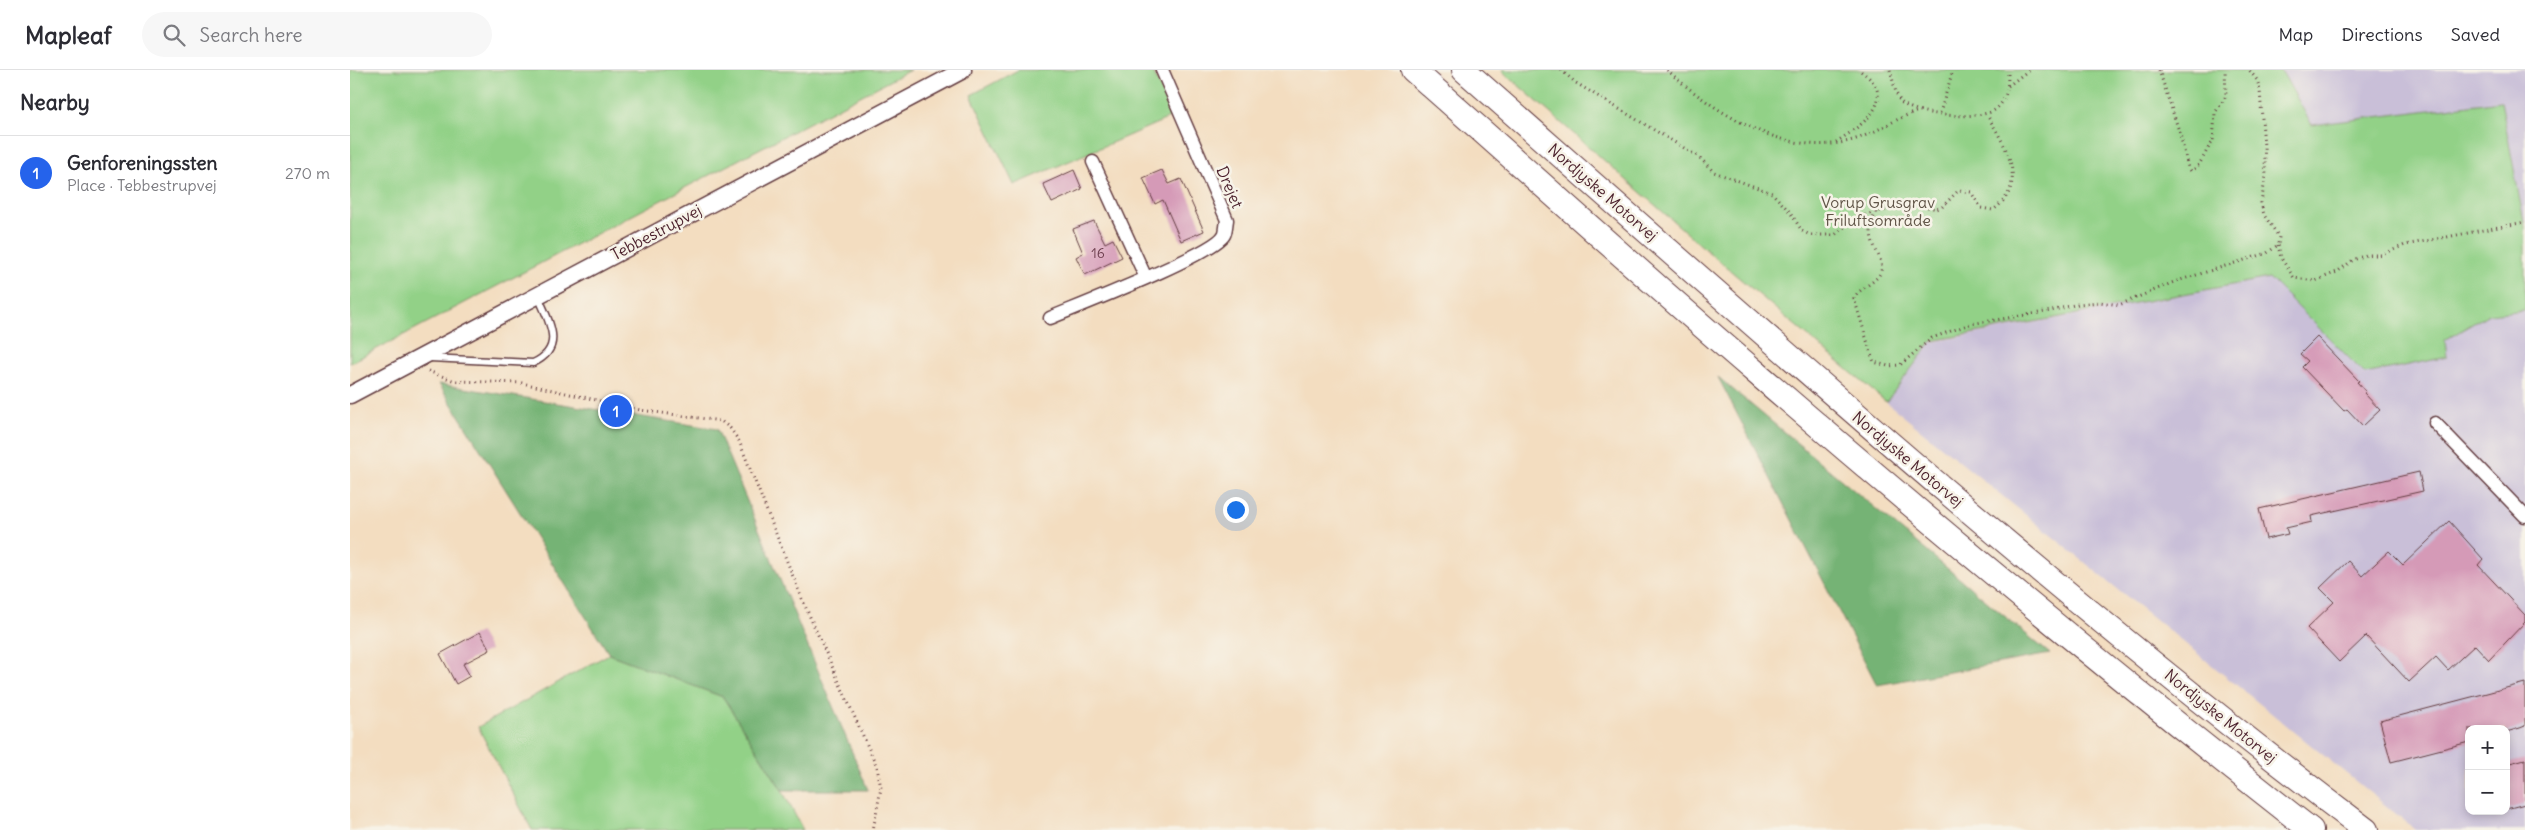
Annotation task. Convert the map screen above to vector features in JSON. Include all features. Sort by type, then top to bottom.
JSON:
[{"type":"highway","name":"Nordjyske Motorvej","points":[[1413,70],[1756,373],[1904,499],[2048,620],[2311,830]]},
{"type":"highway","name":"Nordjyske Motorvej","points":[[1464,70],[1925,474],[2201,701],[2366,830]]},
{"type":"street","name":"Tebbestrupvej","points":[[350,395],[963,70]]},
{"type":"street","name":"Drejet","points":[[1050,318],[1146,278],[1213,246],[1224,236],[1227,220],[1162,70]]},
{"type":"street","points":[[1093,162],[1146,278]]},
{"type":"street","points":[[2435,423],[2525,516]]},
{"type":"lane","points":[[421,357],[533,364],[546,357],[550,351],[551,328],[538,295]]},
{"type":"path","points":[[1561,70],[1576,83],[1699,157],[1714,172],[1772,192],[1790,212],[1802,231],[1810,235],[1835,236],[1852,220],[1876,212],[1901,208],[1909,203],[1937,209],[1942,207],[1959,190],[1971,192],[1981,208],[1993,210],[2000,205],[2010,188],[2012,164],[2008,152],[1987,114]]},
{"type":"path","points":[[1667,70],[1688,88],[1745,124],[1794,142],[1817,145],[1855,140],[1919,111]]},
{"type":"path","points":[[1833,143],[1854,130],[1873,114],[1876,107],[1877,100],[1871,80],[1858,70]]},
{"type":"path","points":[[1890,70],[1900,101],[1907,108],[1962,116],[1987,114],[2003,102],[2008,86],[2008,70]]},
{"type":"path","points":[[1940,114],[1953,70]]},
{"type":"path","points":[[2008,86],[2029,70]]},
{"type":"path","points":[[2159,70],[2180,134],[2188,167],[2191,171],[2199,165],[2207,147],[2213,142],[2215,113],[2226,96],[2226,70]]},
{"type":"path","points":[[2249,70],[2257,80],[2260,90],[2266,175],[2261,208],[2279,236],[2278,245],[2281,258],[2294,278],[2316,281],[2337,272],[2353,260],[2366,255],[2381,255],[2395,248],[2433,239],[2525,222]]},
{"type":"path","points":[[1876,212],[1871,222],[1871,233],[1872,244],[1881,265],[1881,272],[1879,276],[1857,292],[1854,298],[1874,362],[1888,366],[1900,364],[1932,338],[1970,324],[2050,311],[2078,304],[2100,302],[2119,305],[2174,282],[2268,253],[2278,245]]},
{"type":"path","points":[[421,357],[428,372],[445,379],[522,383],[640,410],[721,421],[730,428],[739,441],[822,648],[877,767],[881,788],[873,830]]},
{"type":"shaded area","points":[[2281,70],[2525,70],[2525,227],[2501,101],[2312,125]]},
{"type":"shaded area","points":[[2525,230],[2525,830],[2416,830],[1886,402],[1932,342]]},
{"type":"green space","points":[[350,70],[910,70],[350,363]]},
{"type":"green space","points":[[1018,70],[1152,70],[1174,116],[1014,185],[971,95]]},
{"type":"green space","name":"Vorup Grusgrav Friluftsområde","points":[[1501,70],[2281,70],[2312,125],[2501,101],[2525,227],[2525,310],[2489,314],[2445,340],[2447,357],[2365,374],[2269,278],[1932,341],[1886,402],[1712,255]]},
{"type":"green space","points":[[1718,377],[2050,654],[1877,685]]},
{"type":"green space","points":[[439,384],[717,429],[868,790],[782,790],[723,697],[609,654]]},
{"type":"green space","points":[[609,654],[723,697],[782,790],[803,830],[532,830],[478,727]]},
{"type":"building","points":[[1074,170],[1082,189],[1052,203],[1043,184]]},
{"type":"building","points":[[1162,170],[1169,184],[1181,179],[1204,231],[1181,241],[1163,200],[1155,204],[1143,178]]},
{"type":"building","points":[[1094,221],[1105,243],[1113,239],[1122,257],[1085,275],[1076,257],[1083,253],[1073,229]]},
{"type":"building","points":[[2317,337],[2359,381],[2357,382],[2366,392],[2364,393],[2380,410],[2363,426],[2347,409],[2344,411],[2302,367],[2308,361],[2300,354]]},
{"type":"building","points":[[2419,472],[2423,491],[2311,516],[2312,522],[2286,528],[2288,534],[2266,539],[2259,509]]},
{"type":"building","points":[[2449,521],[2483,559],[2478,565],[2525,615],[2525,622],[2489,660],[2475,645],[2448,670],[2436,657],[2409,682],[2366,636],[2339,662],[2307,628],[2334,602],[2320,588],[2348,561],[2362,576],[2389,551],[2403,565]]},
{"type":"building","points":[[480,632],[490,650],[463,664],[470,676],[456,684],[440,654]]},
{"type":"building","points":[[2525,683],[2525,726],[2510,731],[2510,725],[2465,725],[2465,743],[2391,762],[2380,721]]},
{"type":"building","points":[[2525,759],[2525,804],[2510,808],[2510,770],[2510,763]]},
{"type":"place","name":"Genforeningssten","points":[[616,411]]}]
